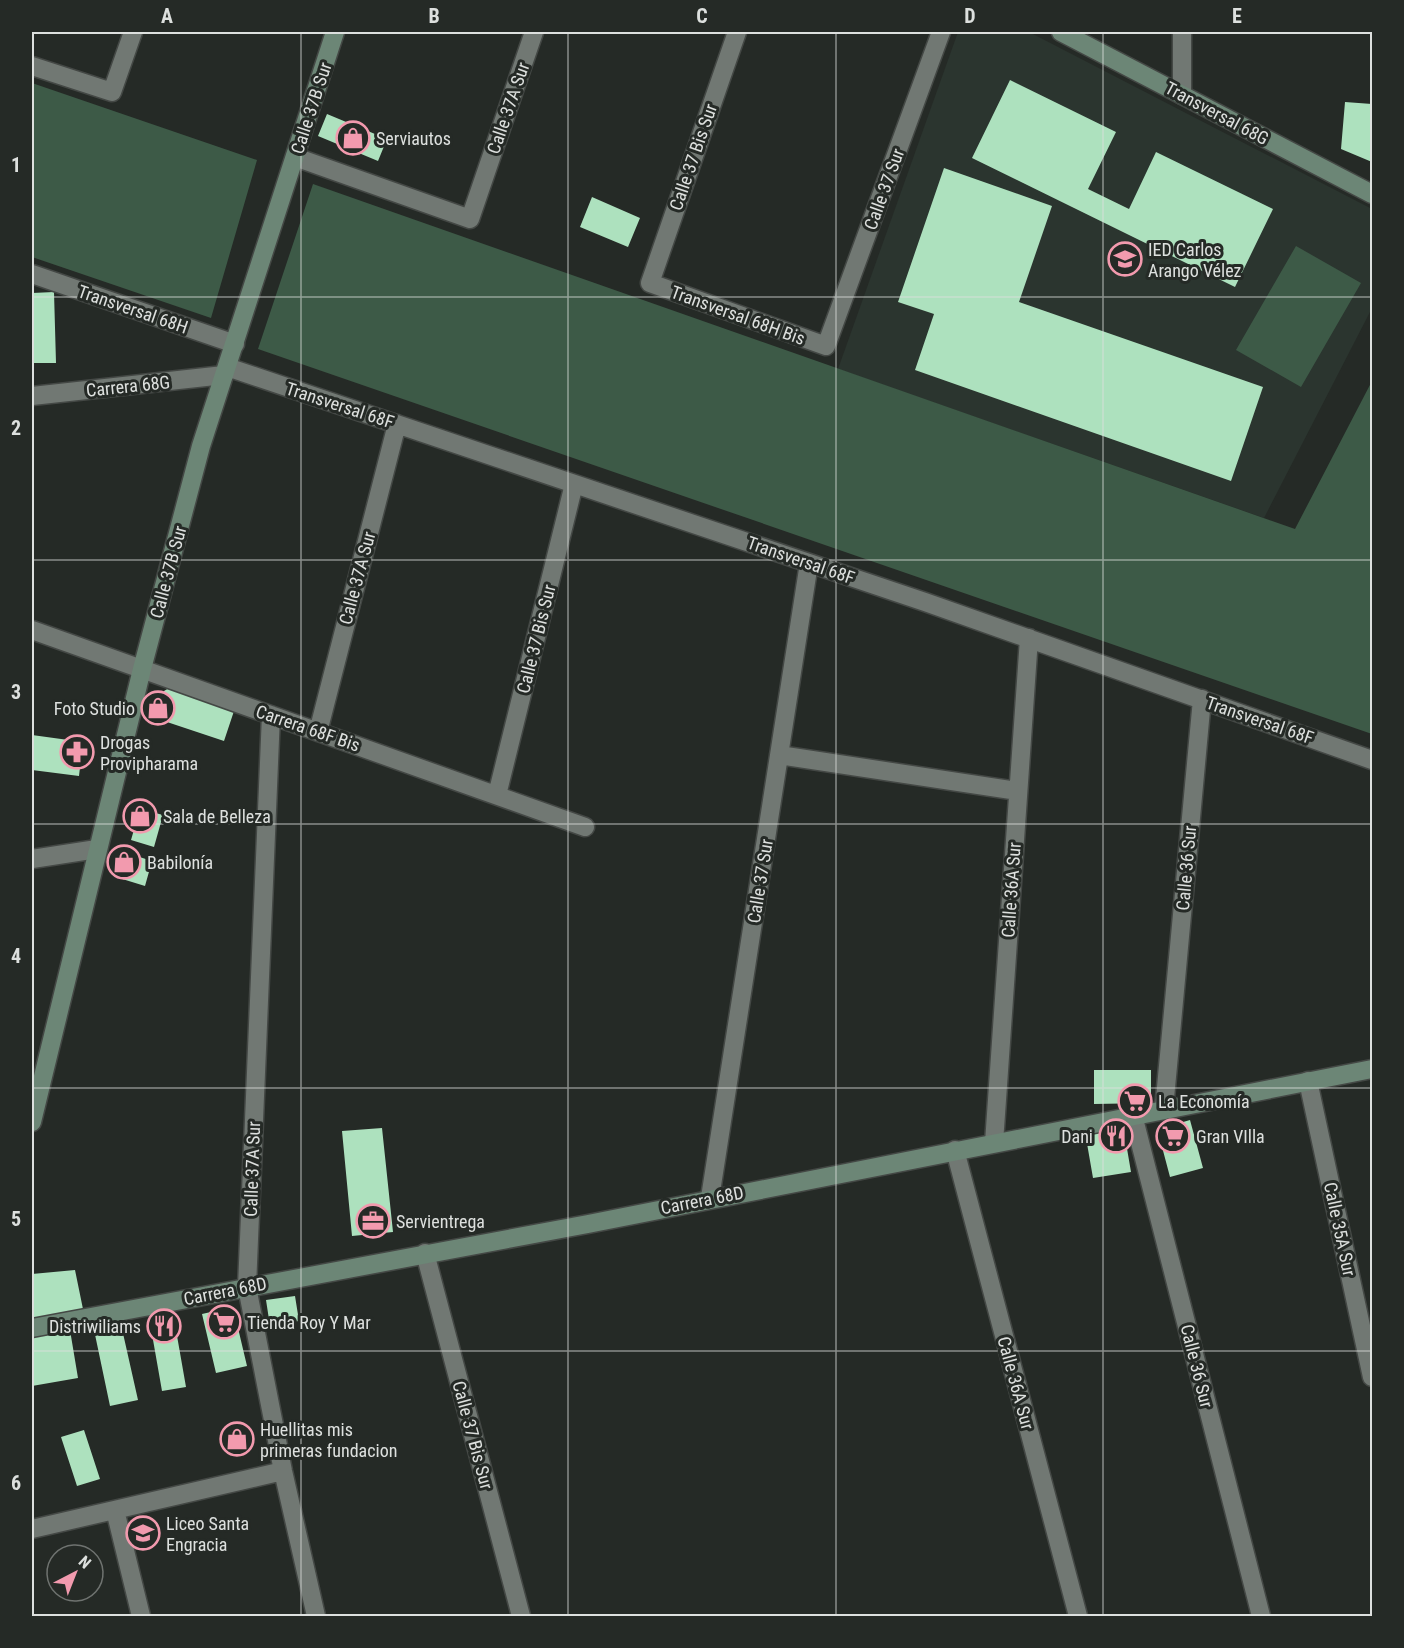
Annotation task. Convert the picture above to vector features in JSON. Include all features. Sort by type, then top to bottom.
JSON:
[{"type":"street","points":[[32,66],[112,92],[133,32]]},
{"type":"street","name":"Calle 37B Sur","points":[[32,1122],[35,1092],[201,446],[335,32]]},
{"type":"street","name":"Calle 37A Sur","points":[[295,157],[470,219],[534,32]]},
{"type":"street","name":"Calle 37 Bis Sur","points":[[650,283],[736,32]]},
{"type":"street","name":"Calle 37 Sur","points":[[826,346],[941,32]]},
{"type":"street","name":"Transversal 68G","points":[[1061,32],[1372,194]]},
{"type":"street","points":[[1182,32],[1182,95]]},
{"type":"street","name":"Transversal 68H","points":[[32,274],[235,344]]},
{"type":"street","name":"Transversal 68H Bis","points":[[650,283],[826,346]]},
{"type":"street","name":"Carrera 68G","points":[[32,396],[225,371]]},
{"type":"street","name":"Transversal 68F","points":[[225,371],[397,424],[809,563],[1029,638],[1372,760]]},
{"type":"street","name":"Calle 37A Sur","points":[[318,732],[397,424]]},
{"type":"street","name":"Calle 37 Bis Sur","points":[[497,795],[574,484]]},
{"type":"street","name":"Calle 37 Sur","points":[[710,1198],[809,563]]},
{"type":"street","name":"Carrera 68F Bis","points":[[32,630],[585,827]]},
{"type":"street","name":"Calle 36A Sur","points":[[994,1143],[1029,638]]},
{"type":"street","name":"Calle 36 Sur","points":[[1164,1109],[1202,699]]},
{"type":"street","name":"Calle 37A Sur","points":[[271,715],[247,1287],[283,1471],[316,1617]]},
{"type":"street","points":[[779,755],[1018,791]]},
{"type":"street","points":[[32,859],[97,849]]},
{"type":"street","name":"Carrera 68D","points":[[32,1328],[588,1224],[710,1198],[1372,1069]]},
{"type":"street","name":"Calle 35A Sur","points":[[1308,1081],[1372,1377]]},
{"type":"street","name":"Calle 36 Sur","points":[[1133,1115],[1261,1617]]},
{"type":"street","name":"Calle 36A Sur","points":[[955,1150],[1078,1617]]},
{"type":"street","name":"Calle 37 Bis Sur","points":[[425,1253],[521,1617]]},
{"type":"street","points":[[32,1529],[283,1471]]},
{"type":"street","points":[[115,1510],[141,1617]]},
{"type":"shaded area","name":"IED Carlos Arango Vélez","points":[[958,32],[1029,32],[1372,209],[1372,308],[1264,518],[838,369]]},
{"type":"green space","points":[[32,83],[257,160],[211,318],[32,257]]},
{"type":"green space","points":[[313,184],[1295,529],[1372,381],[1372,734],[258,349]]},
{"type":"green space","points":[[1296,246],[1361,283],[1301,387],[1236,350]]},
{"type":"building","points":[[1010,80],[1116,132],[1088,189],[1129,209],[1156,152],[1273,209],[1235,287],[972,158]]},
{"type":"building","points":[[1345,102],[1372,104],[1372,162],[1341,149]]},
{"type":"building","name":"Serviautos","points":[[327,114],[387,139],[378,161],[318,136]]},
{"type":"building","points":[[944,168],[1052,206],[1019,302],[1263,387],[1231,481],[915,370],[934,314],[898,302]]},
{"type":"building","points":[[592,197],[640,218],[628,247],[580,227]]},
{"type":"building","points":[[54,292],[56,363],[32,363],[32,293]]},
{"type":"building","points":[[174,685],[236,705],[224,741],[155,718],[164,691]]},
{"type":"building","points":[[32,735],[83,742],[79,776],[32,770]]},
{"type":"building","points":[[140,809],[163,815],[154,847],[131,840]]},
{"type":"building","points":[[127,853],[152,861],[145,886],[119,878]]},
{"type":"building","points":[[1094,1070],[1151,1070],[1151,1103],[1094,1104]]},
{"type":"building","points":[[1190,1120],[1203,1168],[1170,1177],[1161,1143],[1166,1127]]},
{"type":"building","points":[[1113,1127],[1124,1131],[1131,1172],[1093,1178],[1085,1132]]},
{"type":"building","points":[[382,1128],[393,1232],[352,1236],[342,1131]]},
{"type":"building","points":[[75,1270],[84,1314],[32,1322],[32,1274]]},
{"type":"building","points":[[295,1296],[299,1321],[270,1326],[266,1300]]},
{"type":"building","points":[[233,1307],[247,1366],[216,1373],[202,1314]]},
{"type":"building","points":[[173,1313],[186,1387],[162,1391],[149,1317]]},
{"type":"building","points":[[120,1320],[138,1400],[110,1406],[93,1325]]},
{"type":"building","points":[[70,1330],[78,1378],[32,1386],[32,1336]]},
{"type":"building","points":[[84,1430],[100,1479],[77,1486],[61,1437]]},
{"type":"place","name":"Serviautos","points":[[353,138]]},
{"type":"place","name":"IED Carlos Arango Vélez","points":[[1125,259]]},
{"type":"place","name":"Foto Studio","points":[[158,708]]},
{"type":"place","name":"Drogas Provipharama","points":[[77,752]]},
{"type":"place","name":"Sala de Belleza","points":[[140,816]]},
{"type":"place","name":"Babilonía","points":[[124,862]]},
{"type":"place","name":"La Economía","points":[[1135,1101]]},
{"type":"place","name":"Dani","points":[[1116,1136]]},
{"type":"place","name":"Gran VIlla","points":[[1173,1136]]},
{"type":"place","name":"Servientrega","points":[[373,1221]]},
{"type":"place","name":"Tienda Roy Y Mar","points":[[224,1322]]},
{"type":"place","name":"Distriwiliams","points":[[164,1326]]},
{"type":"place","name":"Huellitas mis primeras fundacion","points":[[237,1439]]},
{"type":"place","name":"Liceo Santa Engracia","points":[[143,1533]]}]
